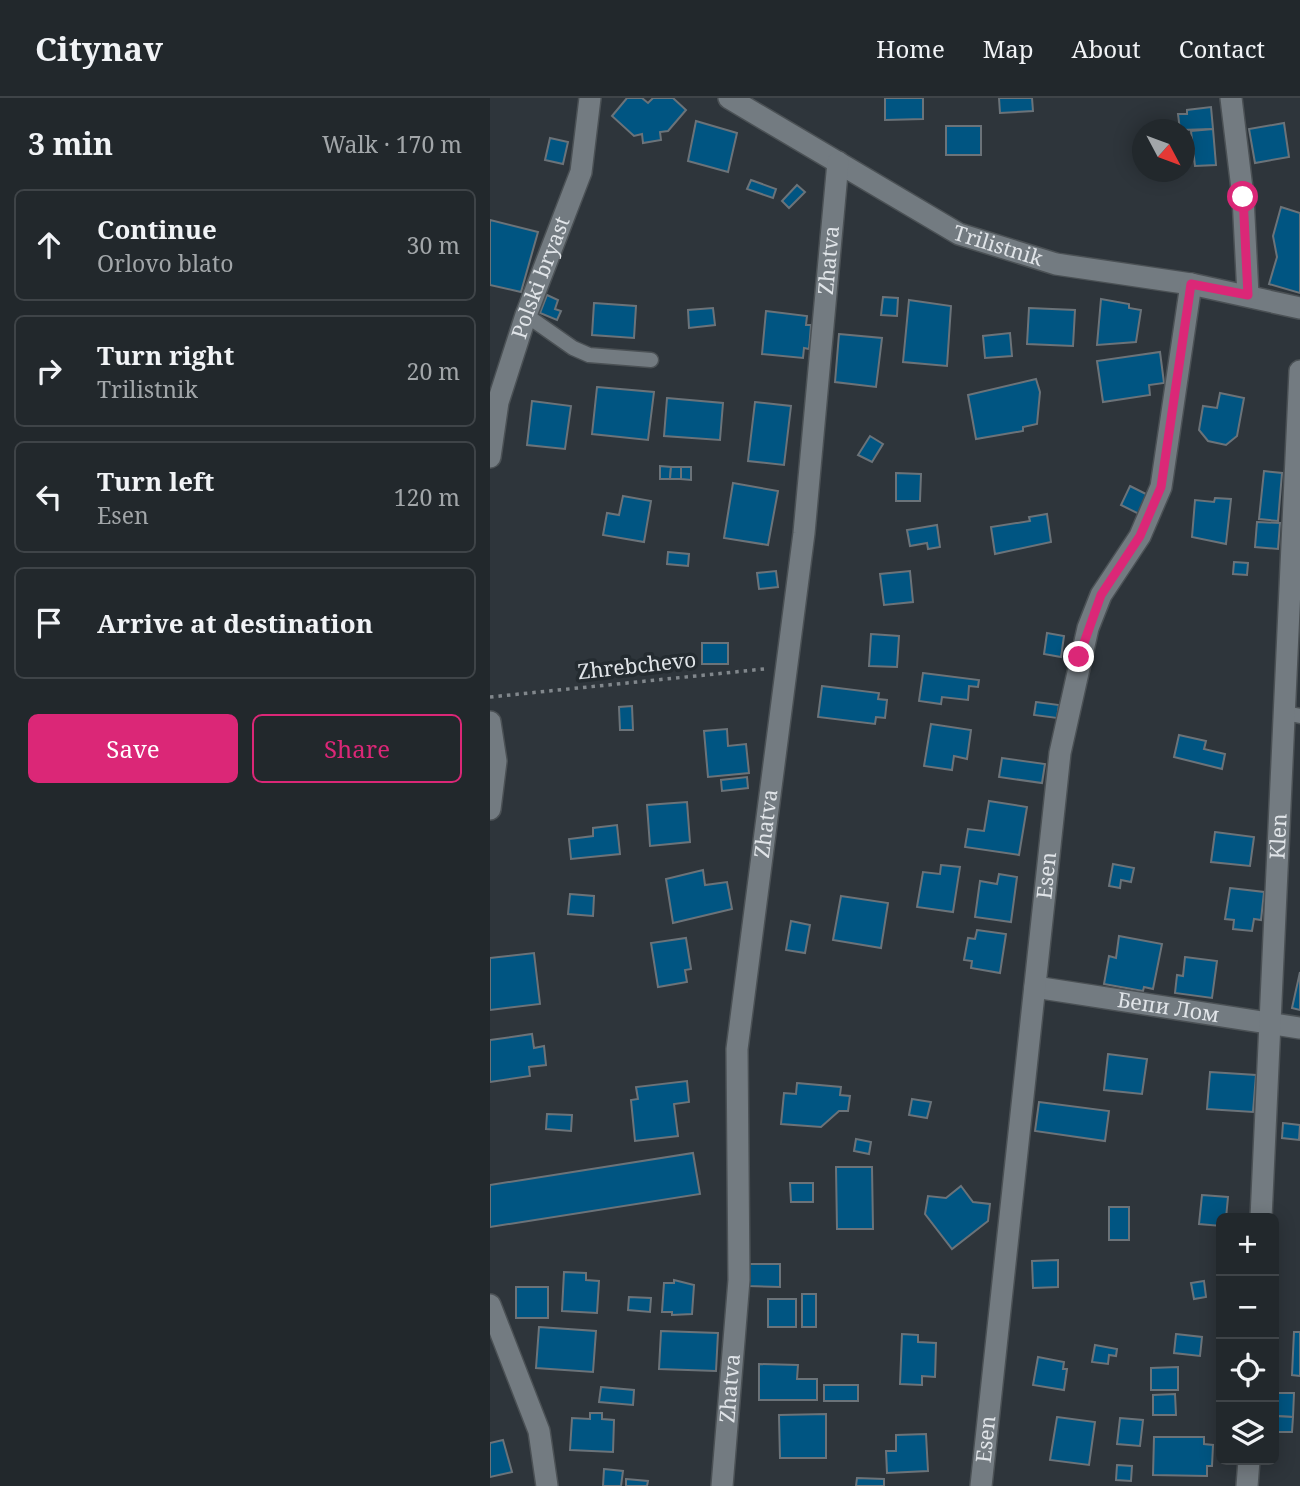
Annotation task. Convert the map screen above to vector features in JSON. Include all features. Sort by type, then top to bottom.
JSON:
[{"type":"street","name":"Polski bryast","points":[[490,457],[498,402],[526,315],[581,172],[590,98]]},
{"type":"street","points":[[1231,98],[1243,197],[1248,295]]},
{"type":"street","name":"Trilistnik","points":[[736,100],[959,234],[1056,264],[1191,284],[1300,308]]},
{"type":"street","name":"Zhatva","points":[[722,1486],[739,1280],[737,1049],[804,533],[838,162]]},
{"type":"street","name":"Esen","points":[[981,1486],[1060,753],[1079,657],[1101,595],[1140,536],[1161,487],[1191,284]]},
{"type":"street","name":"Klen","points":[[1261,1213],[1293,714],[1300,371]]},
{"type":"street","points":[[490,722],[496,761],[490,808]]},
{"type":"street","name":"Бепи Лом","points":[[1035,987],[1300,1028]]},
{"type":"street","points":[[490,1305],[539,1431],[547,1486]]},
{"type":"street","points":[[1247,1486],[1249,1465]]},
{"type":"lane","points":[[526,315],[573,348],[589,355],[650,360]]},
{"type":"path","name":"Zhrebchevo","points":[[490,697],[787,667]]},
{"type":"building","points":[[627,98],[642,98],[648,103],[653,98],[673,98],[686,110],[668,131],[660,132],[661,140],[643,143],[642,134],[634,136],[612,116]]},
{"type":"building","points":[[885,98],[923,98],[923,119],[885,120]]},
{"type":"building","points":[[999,98],[1032,98],[1033,111],[1000,113]]},
{"type":"building","points":[[1211,107],[1213,129],[1195,130],[1195,119],[1179,119],[1178,114],[1187,114],[1187,110]]},
{"type":"building","points":[[696,121],[737,133],[728,172],[688,161]]},
{"type":"building","points":[[1284,123],[1289,157],[1255,163],[1249,129]]},
{"type":"building","points":[[946,126],[981,126],[981,155],[946,155]]},
{"type":"building","points":[[1213,129],[1216,165],[1195,166],[1195,131]]},
{"type":"building","points":[[550,138],[568,142],[563,164],[545,160]]},
{"type":"building","points":[[751,180],[776,189],[773,198],[747,189]]},
{"type":"building","points":[[797,185],[805,192],[789,208],[782,201]]},
{"type":"building","points":[[1281,207],[1300,213],[1300,293],[1269,284],[1277,257],[1273,236]]},
{"type":"building","points":[[490,220],[538,232],[521,292],[490,285]]},
{"type":"building","points":[[547,295],[558,300],[555,309],[561,311],[557,320],[540,313]]},
{"type":"building","points":[[883,297],[898,298],[897,316],[881,315]]},
{"type":"building","points":[[1101,299],[1129,304],[1129,308],[1141,310],[1136,342],[1097,345]]},
{"type":"building","points":[[909,300],[951,306],[947,366],[903,362]]},
{"type":"building","points":[[594,303],[636,306],[634,338],[592,335]]},
{"type":"building","points":[[713,308],[715,325],[689,328],[688,310]]},
{"type":"building","points":[[1029,308],[1075,310],[1073,346],[1027,344]]},
{"type":"building","points":[[766,311],[807,316],[806,325],[811,325],[809,349],[804,348],[803,358],[762,354]]},
{"type":"building","points":[[1010,333],[1012,356],[985,358],[983,336]]},
{"type":"building","points":[[839,334],[882,338],[876,387],[835,382]]},
{"type":"building","points":[[1160,352],[1164,383],[1149,385],[1150,395],[1103,402],[1097,361]]},
{"type":"building","points":[[1036,379],[1040,392],[1037,424],[1023,427],[1023,431],[976,439],[968,395]]},
{"type":"building","points":[[597,387],[654,392],[648,440],[592,434]]},
{"type":"building","points":[[1220,393],[1244,398],[1237,436],[1226,445],[1208,441],[1199,430],[1203,406],[1217,408]]},
{"type":"building","points":[[667,398],[723,403],[720,440],[664,436]]},
{"type":"building","points":[[532,401],[571,406],[565,449],[527,445]]},
{"type":"building","points":[[755,402],[791,406],[784,465],[748,461]]},
{"type":"building","points":[[870,436],[883,444],[872,462],[858,455]]},
{"type":"building","points":[[660,466],[671,467],[670,479],[660,479]]},
{"type":"building","points":[[671,467],[681,467],[681,479],[670,479]]},
{"type":"building","points":[[681,467],[691,467],[691,480],[681,479]]},
{"type":"building","points":[[1264,471],[1282,473],[1278,521],[1259,519]]},
{"type":"building","points":[[896,473],[921,474],[920,501],[896,501]]},
{"type":"building","points":[[733,483],[778,491],[768,545],[724,538]]},
{"type":"building","points":[[1130,486],[1150,496],[1141,515],[1121,505]]},
{"type":"building","points":[[623,496],[651,501],[644,542],[603,535],[607,513],[619,515]]},
{"type":"building","points":[[1215,498],[1231,499],[1226,544],[1192,537],[1195,500],[1214,502]]},
{"type":"building","points":[[1047,514],[1051,542],[995,554],[991,527],[1030,521],[1029,517]]},
{"type":"building","points":[[1257,522],[1280,523],[1278,549],[1255,547]]},
{"type":"building","points":[[937,525],[940,547],[928,549],[927,543],[910,546],[907,530]]},
{"type":"building","points":[[668,552],[689,554],[688,566],[667,564]]},
{"type":"building","points":[[1234,562],[1248,563],[1247,575],[1233,574]]},
{"type":"building","points":[[776,571],[778,587],[759,589],[757,573]]},
{"type":"building","points":[[910,571],[913,602],[884,605],[880,574]]},
{"type":"building","points":[[1047,633],[1064,636],[1061,657],[1044,654]]},
{"type":"building","points":[[871,634],[899,636],[897,667],[869,666]]},
{"type":"building","points":[[702,643],[728,643],[728,664],[702,664]]},
{"type":"building","points":[[923,673],[979,680],[978,687],[969,686],[968,700],[942,697],[941,704],[919,701]]},
{"type":"building","points":[[822,686],[879,693],[878,699],[887,700],[885,718],[876,717],[875,724],[818,717]]},
{"type":"building","points":[[1036,702],[1059,705],[1057,718],[1034,715]]},
{"type":"building","points":[[632,706],[633,730],[620,730],[619,707]]},
{"type":"building","points":[[931,724],[971,730],[967,759],[954,756],[952,770],[924,766]]},
{"type":"building","points":[[727,729],[728,746],[746,744],[749,773],[708,777],[704,731]]},
{"type":"building","points":[[1179,735],[1206,741],[1204,749],[1225,754],[1222,769],[1174,757]]},
{"type":"building","points":[[1002,758],[1045,764],[1042,783],[999,777]]},
{"type":"building","points":[[747,777],[748,788],[722,791],[721,780]]},
{"type":"building","points":[[989,801],[1027,807],[1019,855],[965,847],[968,829],[984,831]]},
{"type":"building","points":[[687,802],[690,842],[650,846],[647,805]]},
{"type":"building","points":[[617,825],[620,854],[571,859],[569,839],[593,836],[593,828]]},
{"type":"building","points":[[1215,832],[1254,837],[1250,866],[1211,862]]},
{"type":"building","points":[[1113,864],[1134,868],[1131,882],[1121,880],[1120,888],[1109,886]]},
{"type":"building","points":[[941,865],[960,867],[953,912],[917,907],[923,872],[940,874]]},
{"type":"building","points":[[703,870],[705,885],[727,882],[732,909],[673,923],[666,879]]},
{"type":"building","points":[[999,874],[1017,877],[1011,922],[975,917],[980,881],[997,884]]},
{"type":"building","points":[[1230,888],[1264,892],[1261,920],[1254,919],[1252,931],[1233,929],[1234,920],[1225,919]]},
{"type":"building","points":[[570,894],[594,896],[593,916],[568,914]]},
{"type":"building","points":[[841,896],[888,903],[881,948],[833,940]]},
{"type":"building","points":[[791,921],[810,925],[805,953],[786,950]]},
{"type":"building","points":[[977,930],[1006,934],[1000,973],[971,968],[972,961],[964,960],[968,938],[975,939]]},
{"type":"building","points":[[1119,936],[1162,944],[1153,989],[1144,987],[1143,991],[1104,984],[1109,956],[1116,958]]},
{"type":"building","points":[[686,938],[691,969],[685,970],[687,982],[658,987],[651,943]]},
{"type":"building","points":[[534,953],[540,1004],[490,1010],[490,958]]},
{"type":"building","points":[[1185,957],[1217,961],[1212,998],[1175,993],[1177,975],[1183,976]]},
{"type":"building","points":[[1300,972],[1300,1010],[1292,1008]]},
{"type":"building","points":[[532,1034],[534,1048],[544,1046],[546,1065],[529,1067],[530,1076],[490,1082],[490,1040]]},
{"type":"building","points":[[1108,1054],[1147,1059],[1142,1094],[1104,1090]]},
{"type":"building","points":[[1210,1072],[1256,1075],[1253,1112],[1207,1109]]},
{"type":"building","points":[[687,1081],[689,1102],[674,1104],[678,1136],[635,1141],[631,1100],[638,1099],[636,1087]]},
{"type":"building","points":[[797,1083],[841,1087],[840,1095],[850,1096],[848,1111],[839,1111],[821,1127],[781,1124],[784,1093],[796,1094]]},
{"type":"building","points":[[912,1099],[931,1102],[927,1118],[909,1115]]},
{"type":"building","points":[[1039,1102],[1109,1111],[1105,1141],[1035,1131]]},
{"type":"building","points":[[547,1114],[572,1115],[571,1131],[546,1129]]},
{"type":"building","points":[[1283,1123],[1300,1125],[1299,1140],[1282,1138]]},
{"type":"building","points":[[856,1139],[871,1142],[869,1154],[854,1151]]},
{"type":"building","points":[[693,1153],[700,1194],[490,1227],[490,1185]]},
{"type":"building","points":[[836,1167],[872,1167],[873,1229],[837,1229]]},
{"type":"building","points":[[790,1183],[813,1183],[813,1202],[791,1202]]},
{"type":"building","points":[[961,1186],[973,1202],[990,1204],[988,1221],[952,1249],[925,1214],[928,1196],[946,1198]]},
{"type":"building","points":[[1202,1195],[1228,1197],[1226,1213],[1216,1213],[1216,1226],[1199,1224]]},
{"type":"building","points":[[1109,1207],[1129,1207],[1129,1240],[1109,1240]]},
{"type":"building","points":[[1058,1260],[1058,1287],[1033,1288],[1032,1261]]},
{"type":"building","points":[[748,1264],[780,1264],[780,1287],[748,1286]]},
{"type":"building","points":[[564,1272],[586,1273],[586,1280],[599,1281],[597,1313],[562,1311]]},
{"type":"building","points":[[674,1280],[694,1285],[692,1314],[672,1315],[672,1312],[662,1312],[664,1283],[674,1283]]},
{"type":"building","points":[[1204,1281],[1206,1297],[1194,1299],[1191,1283]]},
{"type":"building","points":[[516,1287],[548,1287],[548,1318],[516,1318]]},
{"type":"building","points":[[802,1294],[816,1294],[816,1327],[802,1327]]},
{"type":"building","points":[[629,1297],[651,1298],[650,1312],[628,1310]]},
{"type":"building","points":[[768,1299],[796,1299],[796,1327],[768,1327]]},
{"type":"building","points":[[539,1327],[596,1331],[593,1372],[536,1368]]},
{"type":"building","points":[[661,1331],[718,1333],[716,1371],[659,1369]]},
{"type":"building","points":[[1294,1332],[1300,1332],[1300,1376],[1292,1375]]},
{"type":"building","points":[[902,1334],[918,1335],[918,1342],[936,1343],[935,1377],[922,1376],[922,1385],[900,1384]]},
{"type":"building","points":[[1176,1334],[1202,1337],[1200,1356],[1174,1353]]},
{"type":"building","points":[[1095,1345],[1117,1349],[1116,1356],[1109,1355],[1108,1364],[1092,1362]]},
{"type":"building","points":[[1038,1357],[1064,1362],[1063,1369],[1067,1369],[1064,1390],[1033,1385]]},
{"type":"building","points":[[759,1364],[798,1365],[797,1379],[817,1379],[817,1400],[759,1400]]},
{"type":"building","points":[[1178,1367],[1178,1390],[1151,1390],[1151,1368]]},
{"type":"building","points":[[824,1385],[858,1385],[858,1401],[824,1401]]},
{"type":"building","points":[[601,1387],[634,1390],[633,1405],[599,1402]]},
{"type":"building","points":[[1279,1393],[1294,1393],[1293,1417],[1279,1416]]},
{"type":"building","points":[[1175,1394],[1176,1415],[1153,1415],[1153,1395]]},
{"type":"building","points":[[590,1413],[602,1413],[602,1419],[614,1420],[613,1452],[570,1450],[572,1418],[590,1419]]},
{"type":"building","points":[[826,1414],[826,1458],[780,1458],[779,1415]]},
{"type":"building","points":[[1279,1416],[1293,1417],[1292,1432],[1279,1432]]},
{"type":"building","points":[[1057,1417],[1095,1422],[1089,1465],[1050,1460]]},
{"type":"building","points":[[1120,1418],[1143,1420],[1140,1446],[1117,1444]]},
{"type":"building","points":[[926,1434],[928,1471],[887,1473],[886,1451],[896,1451],[896,1435]]},
{"type":"building","points":[[1154,1437],[1204,1437],[1204,1444],[1213,1445],[1212,1466],[1207,1466],[1207,1476],[1153,1475]]},
{"type":"building","points":[[503,1440],[512,1472],[490,1477],[490,1443]]},
{"type":"building","points":[[1117,1465],[1132,1466],[1131,1481],[1116,1480]]},
{"type":"building","points":[[604,1469],[623,1471],[621,1486],[603,1486]]},
{"type":"building","points":[[857,1478],[884,1479],[884,1486],[856,1486]]},
{"type":"building","points":[[626,1479],[648,1481],[647,1486],[626,1486]]},
{"type":"route","points":[[1079,657],[1101,595],[1140,536],[1161,487],[1191,284],[1248,295],[1243,197]]}]
